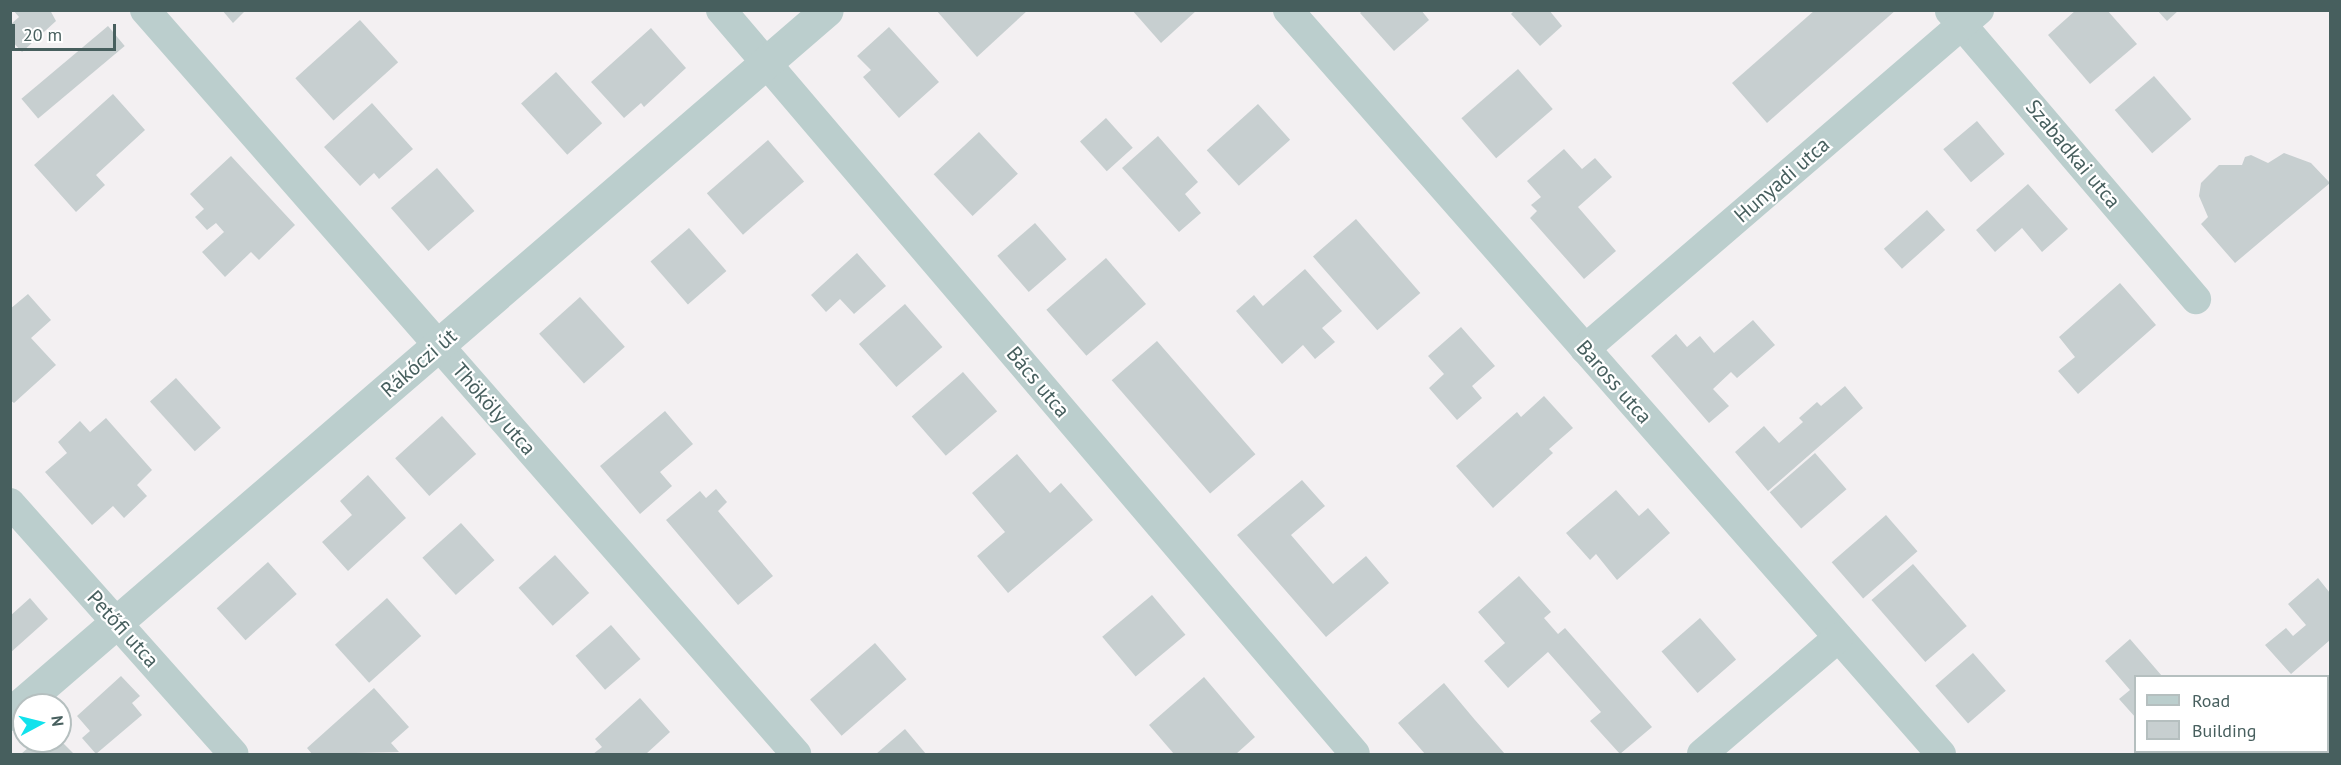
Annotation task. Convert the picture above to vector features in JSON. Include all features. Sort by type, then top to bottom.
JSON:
[{"type":"street","name":"Thököly utca","points":[[145,10],[796,754]]},
{"type":"street","name":"Bács utca","points":[[721,10],[1355,754]]},
{"type":"street","name":"Rákóczi út","points":[[10,714],[827,10]]},
{"type":"street","name":"Baross utca","points":[[1288,10],[1941,754]]},
{"type":"street","name":"Hunyadi utca","points":[[1585,349],[1964,15]]},
{"type":"street","name":"Szabadkai utca","points":[[1964,15],[2196,298]]},
{"type":"street","name":"Petőfi utca","points":[[10,503],[234,754]]},
{"type":"street","points":[[1702,754],[1838,638]]},
{"type":"building","points":[[13,10],[50,10],[56,21],[22,52],[10,39],[10,25],[19,17]]},
{"type":"building","points":[[222,10],[246,10],[233,23]]},
{"type":"building","points":[[936,10],[1028,10],[977,57]]},
{"type":"building","points":[[1132,10],[1197,10],[1161,43]]},
{"type":"building","points":[[1363,10],[1421,10],[1429,20],[1394,51],[1360,13]]},
{"type":"building","points":[[1515,10],[1549,10],[1562,26],[1540,46],[1511,14]]},
{"type":"building","points":[[1815,10],[1896,10],[1767,123],[1732,83]]},
{"type":"building","points":[[2076,10],[2107,10],[2137,44],[2090,84],[2048,35]]},
{"type":"building","points":[[2157,10],[2179,10],[2167,21]]},
{"type":"building","points":[[360,20],[398,62],[333,121],[295,78]]},
{"type":"building","points":[[108,26],[125,46],[38,119],[21,99]]},
{"type":"building","points":[[889,27],[939,82],[899,118],[863,77],[871,70],[857,56]]},
{"type":"building","points":[[651,28],[686,68],[644,107],[641,103],[624,118],[591,82]]},
{"type":"building","points":[[1518,69],[1553,109],[1496,158],[1461,118]]},
{"type":"building","points":[[556,72],[602,123],[567,155],[521,103]]},
{"type":"building","points":[[2154,76],[2191,119],[2152,153],[2115,110]]},
{"type":"building","points":[[113,94],[145,130],[96,175],[105,185],[76,212],[34,165]]},
{"type":"building","points":[[372,103],[413,149],[379,179],[374,173],[360,186],[324,147]]},
{"type":"building","points":[[1258,104],[1290,140],[1239,186],[1207,150]]},
{"type":"building","points":[[1106,118],[1133,148],[1107,171],[1080,141]]},
{"type":"building","points":[[1977,121],[2005,154],[1971,182],[1943,149]]},
{"type":"building","points":[[979,132],[1018,174],[973,216],[934,174]]},
{"type":"building","points":[[1158,136],[1198,182],[1185,194],[1201,213],[1179,232],[1122,168]]},
{"type":"building","points":[[768,140],[804,182],[743,235],[707,193]]},
{"type":"building","points":[[1564,149],[1582,169],[1595,158],[1612,177],[1578,207],[1616,251],[1584,279],[1530,218],[1537,211],[1531,205],[1541,197],[1527,181]]},
{"type":"building","points":[[2284,153],[2311,163],[2330,183],[2235,263],[2201,224],[2208,217],[2199,196],[2201,183],[2219,165],[2242,165],[2245,157],[2251,155],[2268,163]]},
{"type":"building","points":[[231,156],[295,225],[259,260],[251,252],[225,277],[202,252],[224,232],[216,223],[207,230],[195,217],[204,209],[190,194]]},
{"type":"building","points":[[437,168],[474,211],[428,251],[391,208]]},
{"type":"building","points":[[2028,184],[2068,229],[2042,252],[2022,228],[1995,252],[1976,230]]},
{"type":"building","points":[[1927,210],[1945,230],[1902,269],[1884,249]]},
{"type":"building","points":[[1356,219],[1420,293],[1377,330],[1313,256]]},
{"type":"building","points":[[1035,223],[1066,259],[1029,292],[997,256]]},
{"type":"building","points":[[689,228],[726,271],[688,304],[651,261]]},
{"type":"building","points":[[857,253],[886,286],[854,314],[840,299],[826,312],[811,295]]},
{"type":"building","points":[[1106,258],[1146,304],[1086,356],[1046,310]]},
{"type":"building","points":[[1305,269],[1342,311],[1322,328],[1335,342],[1315,359],[1303,345],[1282,364],[1236,311],[1254,295],[1263,306]]},
{"type":"building","points":[[2120,283],[2156,325],[2078,394],[2058,371],[2075,357],[2059,337]]},
{"type":"building","points":[[28,294],[51,320],[31,338],[56,365],[14,403],[10,400],[10,309]]},
{"type":"building","points":[[580,297],[625,347],[584,384],[539,334]]},
{"type":"building","points":[[905,304],[942,347],[896,387],[859,344]]},
{"type":"building","points":[[1753,320],[1775,345],[1737,378],[1731,372],[1713,389],[1729,406],[1709,423],[1651,356],[1676,334],[1687,347],[1700,336],[1714,353]]},
{"type":"building","points":[[1461,327],[1495,366],[1472,386],[1482,398],[1457,420],[1429,388],[1444,374],[1428,356]]},
{"type":"building","points":[[1157,341],[1255,454],[1210,494],[1112,380]]},
{"type":"building","points":[[963,372],[997,411],[946,456],[912,417]]},
{"type":"building","points":[[176,378],[221,428],[195,451],[150,401]]},
{"type":"building","points":[[1845,386],[1863,408],[1768,491],[1735,452],[1764,426],[1779,443],[1803,422],[1799,418],[1817,402],[1821,406]]},
{"type":"building","points":[[1544,396],[1573,428],[1549,449],[1553,453],[1493,508],[1456,466],[1517,412],[1521,417]]},
{"type":"building","points":[[665,411],[693,444],[660,472],[672,486],[640,514],[600,466]]},
{"type":"building","points":[[442,416],[476,454],[429,496],[395,458]]},
{"type":"building","points":[[106,418],[152,470],[137,485],[147,496],[124,518],[113,506],[92,525],[45,472],[67,453],[58,442],[80,421],[90,432]]},
{"type":"building","points":[[1815,453],[1846,489],[1801,529],[1770,492]]},
{"type":"building","points":[[1017,454],[1050,493],[1061,483],[1093,520],[1008,593],[977,556],[1005,532],[972,493]]},
{"type":"building","points":[[368,475],[406,518],[348,571],[322,542],[352,515],[340,501]]},
{"type":"building","points":[[1302,480],[1325,506],[1291,535],[1333,584],[1366,556],[1389,583],[1326,637],[1237,535]]},
{"type":"building","points":[[716,489],[727,502],[718,511],[773,576],[738,605],[666,520],[700,491],[706,498]]},
{"type":"building","points":[[1616,490],[1639,516],[1648,508],[1670,533],[1617,580],[1596,554],[1590,560],[1566,533]]},
{"type":"building","points":[[1886,515],[1917,551],[1863,598],[1832,562]]},
{"type":"building","points":[[461,523],[494,560],[456,595],[422,558]]},
{"type":"building","points":[[555,555],[589,593],[553,626],[519,588]]},
{"type":"building","points":[[268,562],[297,594],[245,640],[217,608]]},
{"type":"building","points":[[1913,564],[1967,626],[1925,662],[1871,600]]},
{"type":"building","points":[[1519,576],[1551,612],[1544,618],[1558,634],[1565,628],[1652,727],[1620,754],[1590,721],[1601,712],[1548,652],[1508,688],[1484,661],[1505,643],[1478,612]]},
{"type":"building","points":[[2318,578],[2330,593],[2330,640],[2291,674],[2265,645],[2286,628],[2293,636],[2306,625],[2288,604]]},
{"type":"building","points":[[1152,595],[1185,635],[1136,677],[1102,637]]},
{"type":"building","points":[[30,598],[48,619],[10,653],[10,616]]},
{"type":"building","points":[[387,598],[421,636],[369,683],[335,645]]},
{"type":"building","points":[[1700,618],[1736,660],[1698,693],[1662,651]]},
{"type":"building","points":[[611,625],[641,659],[605,690],[576,656]]},
{"type":"building","points":[[2130,639],[2161,675],[2134,675],[2134,716],[2119,699],[2130,690],[2105,661]]},
{"type":"building","points":[[875,643],[906,679],[842,736],[810,699]]},
{"type":"building","points":[[1973,653],[2006,691],[1968,724],[1935,686]]},
{"type":"building","points":[[121,676],[140,696],[132,703],[142,715],[96,754],[82,738],[90,731],[77,716]]},
{"type":"building","points":[[1204,677],[1255,737],[1236,754],[1174,754],[1149,725]]},
{"type":"building","points":[[1444,683],[1505,754],[1425,754],[1398,723]]},
{"type":"building","points":[[374,688],[409,727],[391,743],[399,752],[312,754],[307,748]]},
{"type":"building","points":[[640,698],[670,732],[646,754],[593,754],[602,747],[595,739]]},
{"type":"building","points":[[905,729],[926,754],[876,754]]},
{"type":"building","points":[[72,752],[74,754],[21,754]]}]
